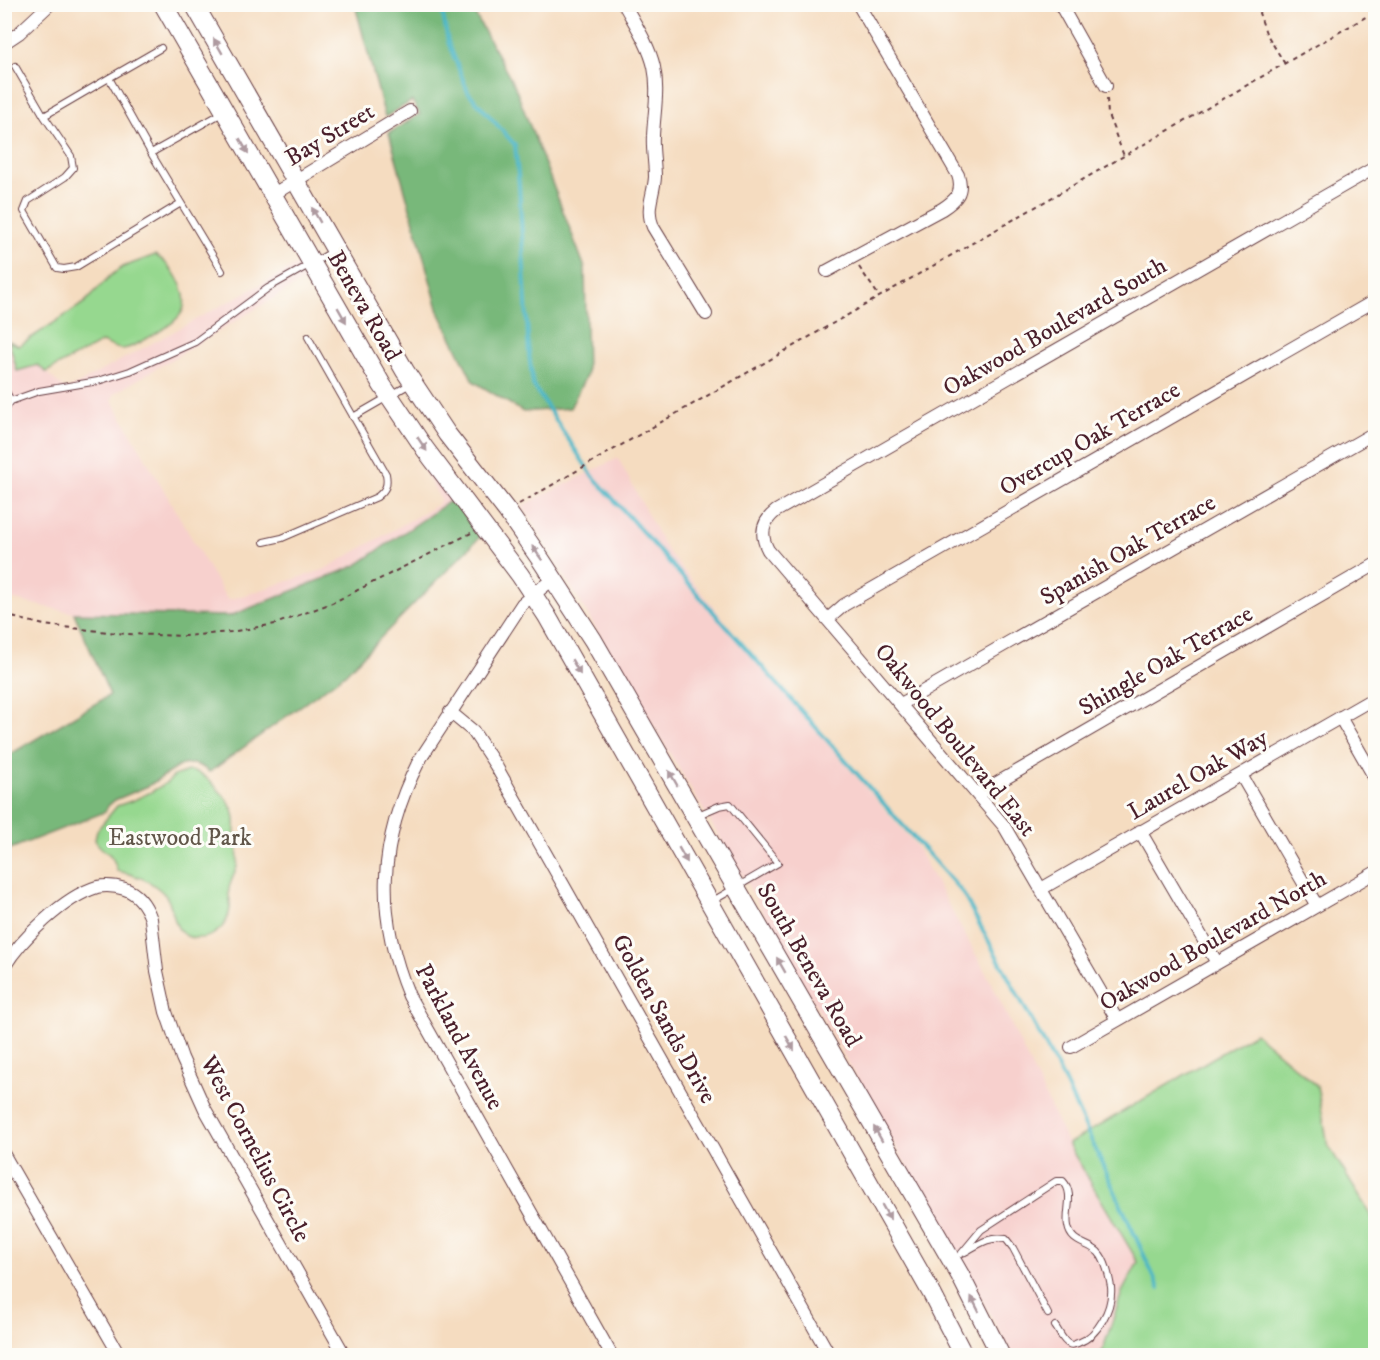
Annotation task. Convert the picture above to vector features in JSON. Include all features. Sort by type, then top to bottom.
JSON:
[{"type":"main road","name":"Beneva Road","points":[[163,4],[389,396],[547,616],[710,903]]},
{"type":"main road","name":"Beneva Road","points":[[194,4],[412,382],[447,434],[507,511],[569,602]]},
{"type":"main road","name":"South Beneva Road","points":[[569,602],[956,1257],[1001,1356]]},
{"type":"main road","points":[[710,903],[931,1292],[964,1356]]},
{"type":"street","points":[[4,43],[19,33],[50,4]]},
{"type":"street","points":[[624,4],[651,56],[656,79],[653,137],[655,180],[650,201],[650,220],[706,314]]},
{"type":"street","points":[[827,271],[951,204],[961,183],[858,4]]},
{"type":"street","points":[[1060,4],[1106,86]]},
{"type":"street","name":"Bay Street","points":[[272,195],[410,111]]},
{"type":"street","name":"Oakwood Boulevard South","points":[[763,531],[766,521],[776,512],[1376,167]]},
{"type":"street","name":"Overcup Oak Terrace","points":[[828,619],[844,605],[1376,300]]},
{"type":"street","name":"Spanish Oak Terrace","points":[[901,704],[1376,432]]},
{"type":"street","name":"Oakwood Boulevard East","points":[[763,531],[768,550],[1004,826],[1117,1020]]},
{"type":"street","name":"Shingle Oak Terrace","points":[[978,794],[1376,564]]},
{"type":"street","name":"Parkland Avenue","points":[[554,578],[522,604],[415,769],[395,817],[389,846],[385,880],[387,912],[392,948],[402,978],[421,1018],[612,1356]]},
{"type":"street","name":"Laurel Oak Way","points":[[1041,889],[1376,697]]},
{"type":"street","name":"Golden Sands Drive","points":[[450,712],[473,732],[496,766],[830,1356]]},
{"type":"street","points":[[1340,717],[1376,780]]},
{"type":"street","points":[[1241,775],[1317,906]]},
{"type":"street","points":[[1140,831],[1217,963]]},
{"type":"street","name":"Oakwood Boulevard North","points":[[1071,1047],[1376,872]]},
{"type":"street","name":"West Cornelius Circle","points":[[4,967],[26,938],[48,918],[86,892],[106,886],[118,887],[136,895],[151,919],[157,971],[166,1012],[182,1058],[205,1108],[345,1356]]},
{"type":"street","points":[[4,1155],[120,1356]]},
{"type":"lane","points":[[44,116],[161,48]]},
{"type":"lane","points":[[15,66],[70,156],[73,168],[65,177],[28,201],[24,211],[57,268],[76,267],[181,203]]},
{"type":"lane","points":[[109,78],[151,153],[222,270]]},
{"type":"lane","points":[[151,153],[224,112]]},
{"type":"lane","points":[[4,411],[11,401],[39,391],[109,378],[195,342],[267,288],[336,250]]},
{"type":"lane","points":[[264,542],[282,538],[376,497],[388,483],[386,474],[308,337]]},
{"type":"lane","points":[[353,417],[412,382]]},
{"type":"lane","points":[[4,388],[11,401]]},
{"type":"lane","points":[[695,817],[719,806],[730,804],[778,863],[710,903]]},
{"type":"lane","points":[[956,1257],[981,1230],[993,1221],[1056,1181],[1063,1181],[1070,1203],[1068,1226],[1071,1235],[1099,1253],[1111,1287],[1106,1313],[1097,1328],[1085,1340],[1072,1345],[1067,1343],[1055,1326]]},
{"type":"lane","points":[[956,1257],[988,1240],[997,1237],[1006,1239],[1048,1314]]},
{"type":"path","points":[[1264,4],[1258,14],[1266,33],[1285,64]]},
{"type":"path","points":[[507,511],[1376,11]]},
{"type":"path","points":[[1106,86],[1108,115],[1124,156]]},
{"type":"path","points":[[856,255],[860,268],[879,297]]},
{"type":"path","points":[[4,615],[44,626],[127,634],[185,636],[231,632],[275,624],[332,603],[483,527]]},
{"type":"shaded area","points":[[302,262],[409,446],[310,285],[305,281],[115,393],[112,398],[225,596],[232,599],[323,570],[437,505],[440,498],[422,468],[453,499],[355,566],[230,616],[74,613],[5,598],[4,329],[8,335],[17,371],[38,365],[66,390]]},
{"type":"shaded area","points":[[618,458],[666,549],[798,710],[915,844],[992,984],[1068,1144],[1138,1262],[1122,1292],[1101,1355],[1013,1355],[746,882],[522,506]]},
{"type":"green space","points":[[355,5],[470,5],[515,87],[585,268],[587,374],[570,408],[523,412],[473,381],[439,312],[389,133],[420,114],[412,101],[385,117]]},
{"type":"green space","points":[[155,255],[173,271],[184,295],[183,310],[172,323],[137,344],[123,349],[102,342],[46,372],[38,365],[17,371],[9,341],[19,346],[84,303],[109,277],[123,267]]},
{"type":"green space","points":[[453,499],[480,537],[345,674],[211,771],[195,764],[179,766],[148,786],[115,800],[105,812],[5,851],[4,758],[110,695],[74,613],[230,616],[355,566]]},
{"type":"green space","name":"Eastwood Park","points":[[188,771],[203,776],[218,790],[231,806],[235,816],[238,862],[229,888],[229,915],[219,930],[202,938],[186,936],[181,932],[165,895],[155,885],[143,879],[117,871],[113,859],[95,840],[97,830],[117,806],[151,792],[174,776]]},
{"type":"green space","points":[[1255,1033],[1317,1086],[1328,1145],[1375,1222],[1375,1355],[1101,1355],[1122,1292],[1138,1262],[1068,1144]]},
{"type":"waterway","points":[[441,4],[448,42],[468,92],[515,145],[533,385],[591,474],[962,892],[1062,1076],[1159,1288]]}]
